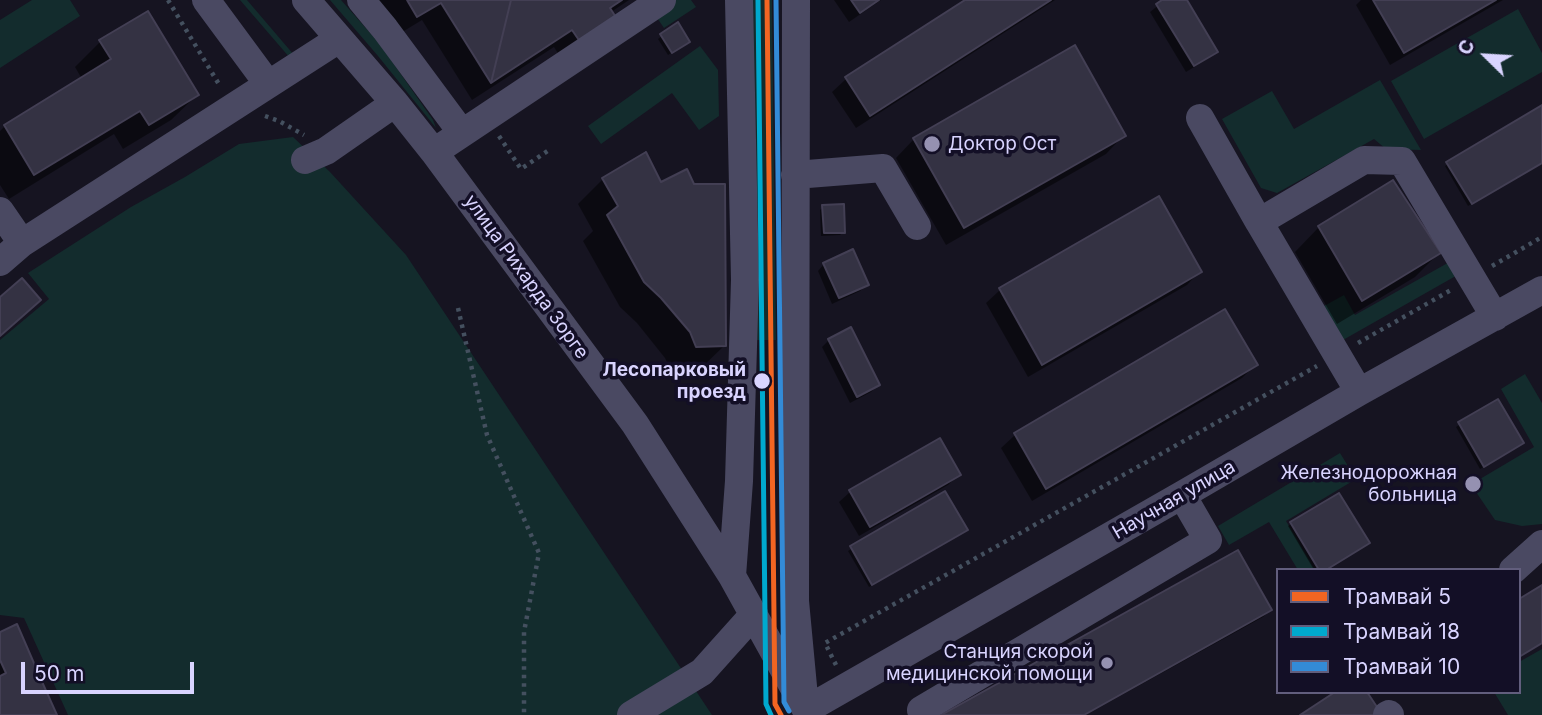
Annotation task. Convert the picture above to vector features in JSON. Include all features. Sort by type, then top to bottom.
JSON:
[{"type":"street","points":[[206,0],[268,84]]},
{"type":"street","name":"улица Рихарда Зорге","points":[[306,0],[434,152],[635,424],[732,576],[806,713]]},
{"type":"street","points":[[361,0],[462,133]]},
{"type":"street","points":[[434,152],[662,0]]},
{"type":"street","points":[[732,576],[739,481],[745,280],[739,0]]},
{"type":"street","points":[[796,0],[795,601],[806,713]]},
{"type":"street","points":[[0,262],[22,243],[340,38]]},
{"type":"street","points":[[316,155],[395,103]]},
{"type":"street","points":[[1199,118],[1359,392]]},
{"type":"street","points":[[1259,222],[1364,160],[1402,161],[1495,317]]},
{"type":"street","points":[[795,175],[883,168],[917,226]]},
{"type":"street","points":[[0,211],[22,243]]},
{"type":"street","name":"Научная улица","points":[[806,713],[847,686],[1359,392],[1541,294]]},
{"type":"street","points":[[924,715],[921,710],[1208,540],[1182,495]]},
{"type":"street","points":[[1515,568],[1542,544]]},
{"type":"street","points":[[631,715],[702,672],[754,614]]},
{"type":"path","points":[[168,0],[233,107],[279,121],[300,131],[316,155]]},
{"type":"path","points":[[487,117],[521,169],[549,150]]},
{"type":"path","points":[[847,686],[825,643],[1542,237]]},
{"type":"path","points":[[458,308],[487,435],[540,553],[524,632],[524,715]]},
{"type":"green space","points":[[32,0],[70,0],[80,16],[0,68],[0,20]]},
{"type":"green space","points":[[240,0],[247,0],[294,55],[290,58]]},
{"type":"green space","points":[[330,0],[341,0],[379,43],[436,128],[378,56]]},
{"type":"green space","points":[[671,0],[691,0],[696,7],[664,28],[653,12]]},
{"type":"green space","points":[[751,0],[772,0],[776,340],[754,340]]},
{"type":"green space","points":[[1518,9],[1542,53],[1542,72],[1424,139],[1391,81]]},
{"type":"green space","points":[[700,46],[718,70],[719,116],[699,130],[672,93],[601,144],[588,126]]},
{"type":"green space","points":[[1380,80],[1421,150],[1386,149],[1374,139],[1277,193],[1261,188],[1222,119],[1272,91],[1294,129]]},
{"type":"green space","points":[[293,137],[330,172],[406,255],[712,715],[68,715],[24,618],[0,615],[0,340],[49,299],[28,273],[131,207],[239,144]]},
{"type":"green space","points":[[1453,260],[1461,273],[1343,340],[1324,306],[1344,295],[1355,315]]},
{"type":"green space","points":[[1525,374],[1542,403],[1542,524],[1522,526],[1495,520],[1476,492],[1480,479],[1534,447],[1501,389]]},
{"type":"green space","points":[[1340,453],[1356,479],[1286,521],[1314,568],[1297,568],[1269,522],[1229,545],[1218,526]]},
{"type":"green space","points":[[1542,649],[1542,715],[1508,715],[1495,694],[1521,694],[1521,661]]},
{"type":"building","points":[[407,0],[511,0],[491,83],[441,3],[417,17]]},
{"type":"building","points":[[511,0],[622,0],[610,8],[619,22],[583,46],[572,30],[491,83]]},
{"type":"building","points":[[851,0],[879,0],[860,13]]},
{"type":"building","points":[[965,0],[1051,0],[870,116],[845,77]]},
{"type":"building","points":[[1162,0],[1187,0],[1218,52],[1194,66],[1156,4]]},
{"type":"building","points":[[1373,0],[1496,0],[1404,53]]},
{"type":"building","points":[[148,11],[199,95],[149,125],[140,111],[34,175],[4,125],[111,59],[99,40]]},
{"type":"building","points":[[678,22],[690,42],[672,53],[660,34]]},
{"type":"building","points":[[1075,45],[1126,136],[964,228],[913,138]]},
{"type":"building","points":[[1542,105],[1542,163],[1472,204],[1446,162]]},
{"type":"building","points":[[646,152],[661,182],[687,169],[694,184],[725,184],[726,346],[696,347],[690,332],[644,282],[607,215],[618,206],[602,178]]},
{"type":"building","points":[[1393,180],[1441,253],[1362,301],[1318,226]]},
{"type":"building","points":[[1159,196],[1202,272],[1042,365],[999,288]]},
{"type":"building","points":[[844,204],[845,233],[824,233],[822,205]]},
{"type":"building","points":[[853,249],[869,285],[839,298],[823,263]]},
{"type":"building","points":[[22,278],[41,300],[0,336],[0,297]]},
{"type":"building","points":[[1225,309],[1258,365],[1046,489],[1014,433]]},
{"type":"building","points":[[851,327],[880,385],[857,397],[828,339]]},
{"type":"building","points":[[1498,399],[1524,443],[1484,467],[1458,422]]},
{"type":"building","points":[[940,438],[961,475],[870,527],[849,490]]},
{"type":"building","points":[[945,491],[968,530],[872,585],[850,546]]},
{"type":"building","points":[[1339,493],[1370,543],[1329,568],[1318,568],[1290,522]]},
{"type":"building","name":"Станция скорой медицинской помощи","points":[[1238,550],[1272,610],[1084,715],[941,715]]},
{"type":"building","points":[[1542,585],[1542,643],[1521,656],[1521,598]]},
{"type":"building","points":[[17,624],[57,715],[0,715],[0,676],[6,673],[0,660],[0,632]]},
{"type":"building","points":[[1332,694],[1368,694],[1381,713],[1378,715],[1300,715]]},
{"type":"tram line","name":"18","points":[[758,0],[766,704],[771,715]]},
{"type":"tram line","name":"5","points":[[767,0],[775,704],[781,715]]},
{"type":"tram line","name":"10","points":[[776,0],[784,702],[789,711]]},
{"type":"place","name":"Доктор Ост","points":[[932,144]]},
{"type":"place","name":"Лесопарковый проезд","points":[[762,381]]},
{"type":"place","name":"Железнодорожная больница","points":[[1473,484]]},
{"type":"place","name":"Станция скорой медицинской помощи","points":[[1107,663]]}]
